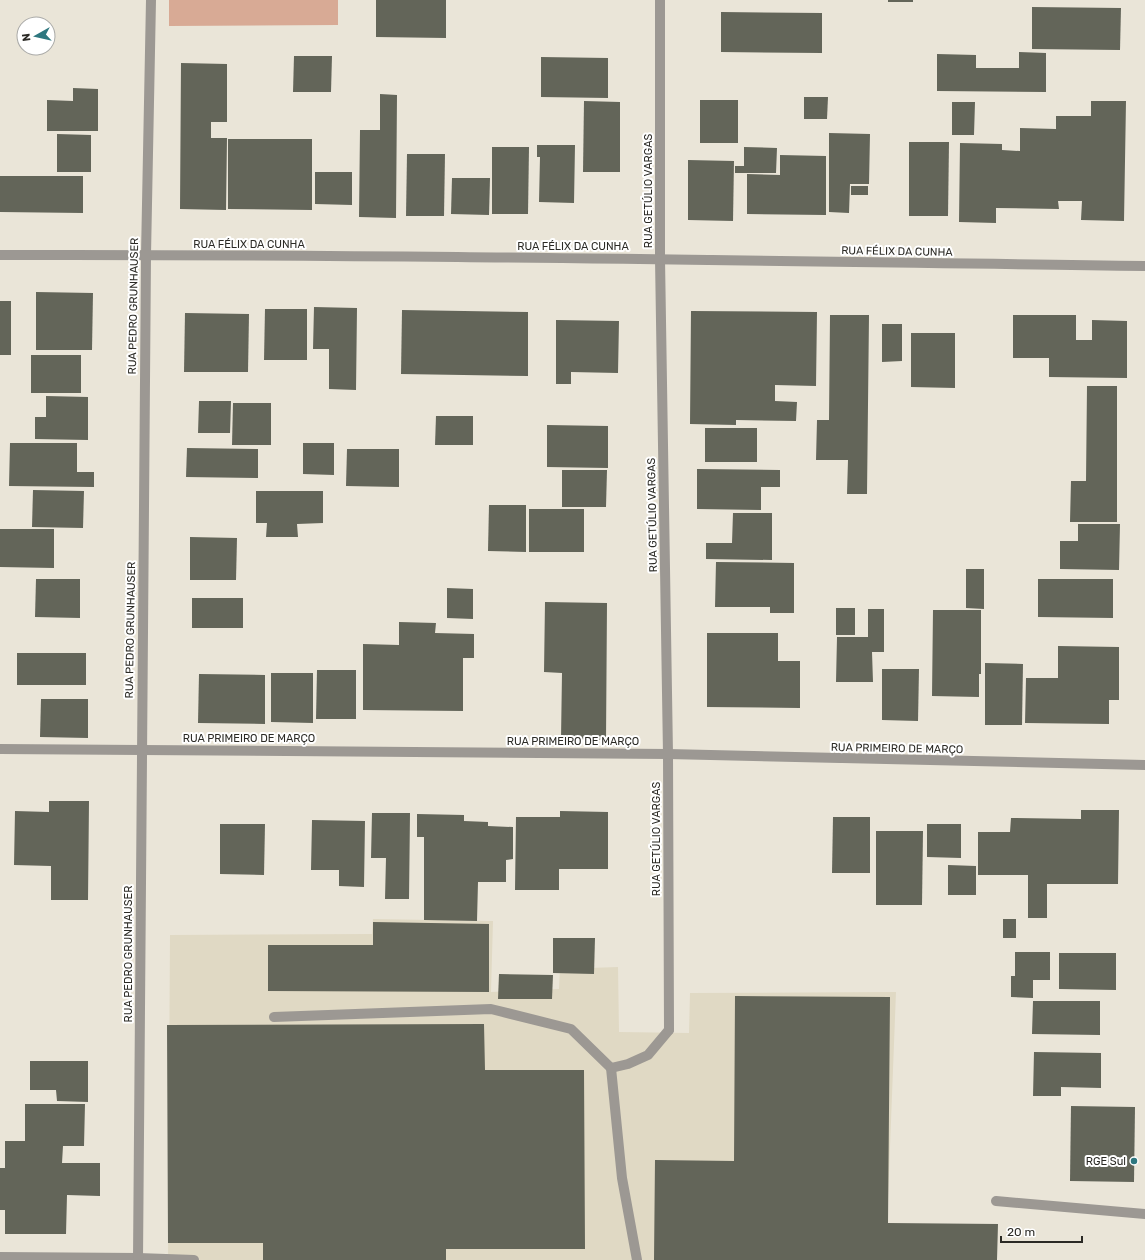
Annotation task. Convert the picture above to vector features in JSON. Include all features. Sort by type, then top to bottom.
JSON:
[{"type":"street","name":"RUA PEDRO GRUNHAUSER","points":[[138,1259],[146,255],[151,0]]},
{"type":"street","name":"RUA GETÚLIO VARGAS","points":[[611,1068],[628,1064],[648,1056],[669,1030],[668,754],[660,259],[660,0]]},
{"type":"street","name":"RUA FÉLIX DA CUNHA","points":[[0,255],[660,259],[1145,266]]},
{"type":"street","name":"RUA PRIMEIRO DE MARÇO","points":[[0,750],[668,754],[1145,765]]},
{"type":"street","points":[[274,1017],[490,1009],[571,1030],[611,1068],[622,1178],[637,1260]]},
{"type":"street","points":[[996,1201],[1145,1214]]},
{"type":"street","points":[[0,1257],[194,1260]]},
{"type":"shaded area","points":[[169,0],[338,0],[338,25],[169,26]]},
{"type":"shaded area","points":[[373,919],[493,921],[491,992],[559,989],[560,969],[618,967],[619,1032],[689,1033],[690,993],[896,992],[887,1225],[994,1260],[168,1260],[170,935],[372,934]]},
{"type":"building","points":[[376,0],[446,0],[446,38],[376,37]]},
{"type":"building","points":[[888,0],[913,0],[913,2],[888,2]]},
{"type":"building","points":[[1032,7],[1121,8],[1120,50],[1032,49]]},
{"type":"building","points":[[721,12],[822,13],[822,53],[721,52]]},
{"type":"building","points":[[1019,52],[1046,53],[1046,92],[937,91],[937,54],[976,55],[976,68],[1019,68]]},
{"type":"building","points":[[294,56],[332,56],[331,92],[293,92]]},
{"type":"building","points":[[541,57],[608,58],[608,98],[541,97]]},
{"type":"building","points":[[181,63],[227,64],[227,122],[211,122],[211,138],[227,138],[226,210],[180,209]]},
{"type":"building","points":[[73,88],[98,89],[98,131],[47,131],[47,100],[73,101]]},
{"type":"building","points":[[380,94],[397,95],[396,218],[359,217],[360,130],[380,130]]},
{"type":"building","points":[[804,97],[828,97],[827,119],[804,119]]},
{"type":"building","points":[[700,100],[738,100],[738,143],[700,143]]},
{"type":"building","points":[[584,101],[620,102],[620,172],[583,172]]},
{"type":"building","points":[[1091,101],[1126,101],[1124,221],[1081,220],[1082,201],[1058,201],[1059,209],[996,208],[996,223],[959,222],[960,143],[1002,144],[1002,150],[1020,151],[1020,128],[1056,129],[1056,116],[1091,116]]},
{"type":"building","points":[[952,102],[975,102],[974,135],[952,135]]},
{"type":"building","points":[[829,133],[870,134],[869,184],[850,184],[849,213],[829,212]]},
{"type":"building","points":[[57,134],[91,135],[91,172],[57,172]]},
{"type":"building","points":[[228,139],[312,139],[312,210],[228,209]]},
{"type":"building","points":[[909,142],[949,142],[948,216],[909,216]]},
{"type":"building","points":[[537,145],[575,145],[574,203],[539,202],[540,157],[537,157]]},
{"type":"building","points":[[492,147],[529,147],[528,214],[492,214]]},
{"type":"building","points":[[744,147],[777,148],[776,173],[735,173],[735,166],[744,166]]},
{"type":"building","points":[[407,154],[445,154],[444,216],[406,216]]},
{"type":"building","points":[[780,155],[826,156],[826,215],[747,214],[747,174],[780,175]]},
{"type":"building","points":[[688,160],[734,161],[733,221],[688,220]]},
{"type":"building","points":[[315,172],[352,172],[352,205],[315,204]]},
{"type":"building","points":[[0,176],[83,176],[83,213],[0,212]]},
{"type":"building","points":[[452,178],[490,178],[489,215],[451,214]]},
{"type":"building","points":[[851,186],[868,186],[868,195],[851,195]]},
{"type":"building","points":[[36,292],[93,293],[92,350],[36,350]]},
{"type":"building","points":[[0,301],[11,301],[11,355],[0,355]]},
{"type":"building","points":[[314,307],[357,308],[356,390],[329,389],[329,349],[313,349]]},
{"type":"building","points":[[265,309],[307,309],[307,360],[264,360]]},
{"type":"building","points":[[402,310],[528,312],[528,376],[401,374]]},
{"type":"building","points":[[691,311],[817,312],[816,386],[775,385],[775,401],[797,402],[796,421],[736,420],[736,425],[690,424]]},
{"type":"building","points":[[185,313],[249,314],[248,372],[184,372]]},
{"type":"building","points":[[830,315],[869,315],[867,494],[847,494],[848,460],[816,460],[817,420],[829,420]]},
{"type":"building","points":[[1013,315],[1076,315],[1076,340],[1092,340],[1092,320],[1127,321],[1127,378],[1049,377],[1049,358],[1013,358]]},
{"type":"building","points":[[556,320],[619,321],[618,373],[571,372],[571,384],[556,384]]},
{"type":"building","points":[[882,324],[902,324],[902,361],[882,362]]},
{"type":"building","points":[[911,333],[955,333],[955,388],[911,387]]},
{"type":"building","points":[[31,355],[81,355],[81,393],[31,393]]},
{"type":"building","points":[[1087,386],[1117,386],[1117,522],[1070,522],[1071,481],[1086,481]]},
{"type":"building","points":[[46,396],[88,397],[88,440],[35,439],[35,417],[46,417]]},
{"type":"building","points":[[199,401],[231,401],[230,433],[198,433]]},
{"type":"building","points":[[233,403],[271,403],[271,445],[232,445]]},
{"type":"building","points":[[436,416],[473,416],[473,445],[435,445]]},
{"type":"building","points":[[547,425],[608,426],[608,468],[547,467]]},
{"type":"building","points":[[705,428],[757,428],[757,462],[705,462]]},
{"type":"building","points":[[10,443],[77,443],[77,472],[94,472],[94,487],[9,486]]},
{"type":"building","points":[[303,443],[334,443],[334,475],[303,474]]},
{"type":"building","points":[[187,448],[258,449],[258,478],[186,477]]},
{"type":"building","points":[[347,449],[399,449],[399,487],[346,486]]},
{"type":"building","points":[[697,469],[780,470],[780,487],[761,487],[761,510],[697,509]]},
{"type":"building","points":[[562,470],[607,470],[606,507],[562,507]]},
{"type":"building","points":[[33,490],[84,491],[83,528],[32,527]]},
{"type":"building","points":[[256,491],[323,491],[323,523],[297,524],[298,537],[266,537],[267,523],[256,523]]},
{"type":"building","points":[[489,505],[526,505],[526,552],[488,551]]},
{"type":"building","points":[[529,509],[584,509],[584,552],[529,552]]},
{"type":"building","points":[[733,513],[772,513],[772,560],[706,559],[706,543],[732,543]]},
{"type":"building","points":[[1078,524],[1120,524],[1119,570],[1060,569],[1060,541],[1078,541]]},
{"type":"building","points":[[0,529],[54,529],[54,568],[0,567]]},
{"type":"building","points":[[190,537],[237,538],[236,580],[190,580]]},
{"type":"building","points":[[716,562],[794,563],[794,613],[770,613],[770,607],[715,607]]},
{"type":"building","points":[[966,569],[984,569],[984,609],[966,608]]},
{"type":"building","points":[[36,579],[80,579],[80,618],[35,617]]},
{"type":"building","points":[[1038,579],[1113,579],[1113,618],[1038,617]]},
{"type":"building","points":[[447,588],[473,589],[473,619],[447,618]]},
{"type":"building","points":[[192,598],[243,598],[243,628],[192,628]]},
{"type":"building","points":[[545,602],[607,603],[606,740],[561,739],[562,673],[544,672]]},
{"type":"building","points":[[836,608],[855,608],[855,635],[836,635]]},
{"type":"building","points":[[868,609],[884,609],[884,652],[872,652],[873,682],[836,682],[837,637],[868,637]]},
{"type":"building","points":[[933,610],[981,610],[981,674],[979,674],[979,697],[932,696]]},
{"type":"building","points":[[399,622],[436,623],[435,633],[474,634],[474,658],[463,658],[463,711],[363,710],[363,644],[399,645]]},
{"type":"building","points":[[707,633],[778,633],[778,661],[800,661],[800,708],[707,707]]},
{"type":"building","points":[[1058,646],[1119,647],[1119,700],[1109,700],[1109,724],[1025,723],[1026,678],[1058,678]]},
{"type":"building","points":[[17,653],[86,653],[86,685],[17,685]]},
{"type":"building","points":[[985,663],[1023,664],[1022,725],[985,725]]},
{"type":"building","points":[[882,669],[919,669],[918,721],[882,720]]},
{"type":"building","points":[[317,670],[356,670],[356,719],[316,719]]},
{"type":"building","points":[[271,673],[313,673],[313,723],[271,722]]},
{"type":"building","points":[[199,674],[265,675],[265,724],[198,723]]},
{"type":"building","points":[[41,699],[88,699],[88,738],[40,737]]},
{"type":"building","points":[[49,801],[89,801],[88,900],[51,900],[51,866],[14,865],[15,811],[49,812]]},
{"type":"building","points":[[1081,810],[1119,810],[1118,884],[1047,884],[1047,918],[1028,918],[1028,875],[978,875],[978,832],[1010,832],[1011,818],[1081,819]]},
{"type":"building","points":[[560,811],[608,812],[608,869],[559,869],[559,890],[515,890],[516,817],[560,817]]},
{"type":"building","points":[[372,813],[410,813],[409,899],[385,899],[386,858],[371,858]]},
{"type":"building","points":[[417,814],[464,815],[464,821],[488,822],[488,826],[513,827],[513,859],[506,860],[506,882],[478,882],[477,921],[424,920],[424,837],[417,837]]},
{"type":"building","points":[[833,817],[870,817],[870,873],[832,873]]},
{"type":"building","points":[[312,820],[365,821],[364,887],[339,886],[339,870],[311,870]]},
{"type":"building","points":[[220,824],[265,824],[264,875],[220,874]]},
{"type":"building","points":[[927,824],[961,824],[961,858],[927,857]]},
{"type":"building","points":[[876,831],[923,831],[922,905],[876,905]]},
{"type":"building","points":[[948,865],[976,866],[976,895],[948,895]]},
{"type":"building","points":[[1003,919],[1016,919],[1016,938],[1003,938]]},
{"type":"building","points":[[373,922],[489,924],[489,992],[268,991],[268,945],[373,945]]},
{"type":"building","points":[[553,938],[595,938],[594,974],[553,973]]},
{"type":"building","points":[[1015,952],[1050,952],[1050,980],[1033,980],[1033,998],[1011,997],[1011,976],[1015,976]]},
{"type":"building","points":[[1059,953],[1116,953],[1116,990],[1059,989]]},
{"type":"building","points":[[499,974],[553,975],[552,999],[498,999]]},
{"type":"building","points":[[735,996],[890,997],[888,1223],[998,1224],[997,1260],[654,1260],[655,1160],[734,1161]]},
{"type":"building","points":[[1033,1001],[1100,1001],[1100,1035],[1032,1034]]},
{"type":"building","points":[[484,1024],[485,1070],[584,1070],[585,1249],[446,1249],[446,1260],[263,1260],[263,1243],[168,1243],[167,1025]]},
{"type":"building","points":[[1034,1052],[1101,1053],[1101,1088],[1061,1087],[1061,1096],[1033,1096]]},
{"type":"building","points":[[30,1061],[88,1061],[88,1102],[57,1101],[56,1090],[30,1090]]},
{"type":"building","points":[[25,1104],[85,1104],[84,1146],[63,1146],[62,1163],[100,1163],[100,1196],[67,1195],[66,1234],[5,1234],[5,1210],[0,1210],[0,1168],[5,1168],[5,1141],[25,1141]]},
{"type":"building","points":[[1071,1106],[1135,1107],[1134,1182],[1070,1181]]},
{"type":"place","name":"RGE Sul","points":[[1134,1161]]}]
